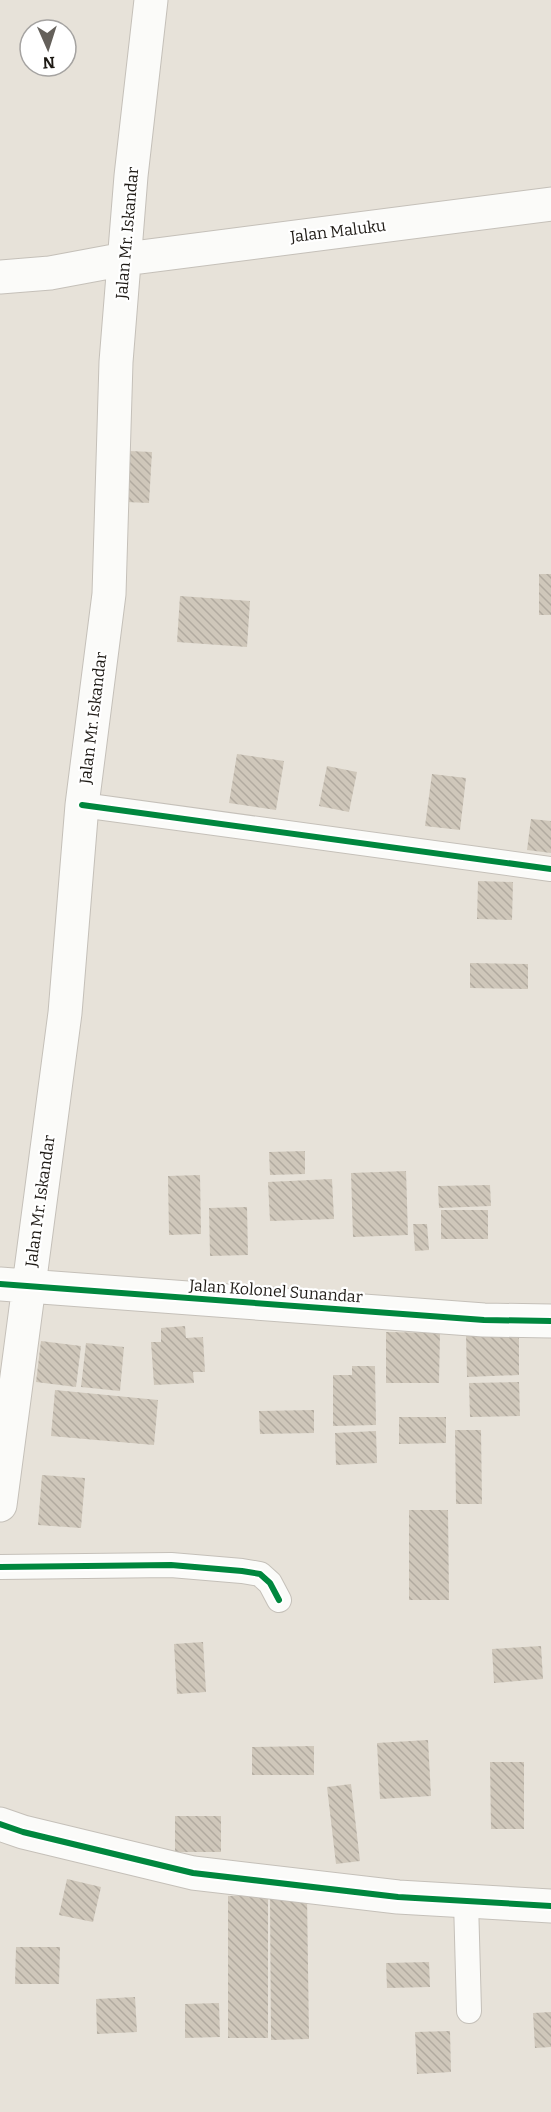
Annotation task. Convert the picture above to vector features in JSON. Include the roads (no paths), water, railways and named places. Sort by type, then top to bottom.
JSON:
[{"type":"main road","name":"Jalan Mr. Iskandar","points":[[0,1505],[14,1285],[65,1013],[82,805],[109,594],[116,362],[131,176],[151,0]]},
{"type":"main road","name":"Jalan Maluku","points":[[0,277],[50,273],[125,259],[551,204]]},
{"type":"main road","name":"Jalan Kolonel Sunandar","points":[[14,1285],[484,1320],[551,1322]]},
{"type":"main road","points":[[0,1824],[23,1832],[193,1873],[398,1897],[551,1906]]},
{"type":"street","points":[[82,805],[551,869]]},
{"type":"street","points":[[0,1567],[171,1565],[243,1571],[260,1574],[270,1583],[279,1600]]},
{"type":"street","points":[[466,1901],[469,2011]]}]
